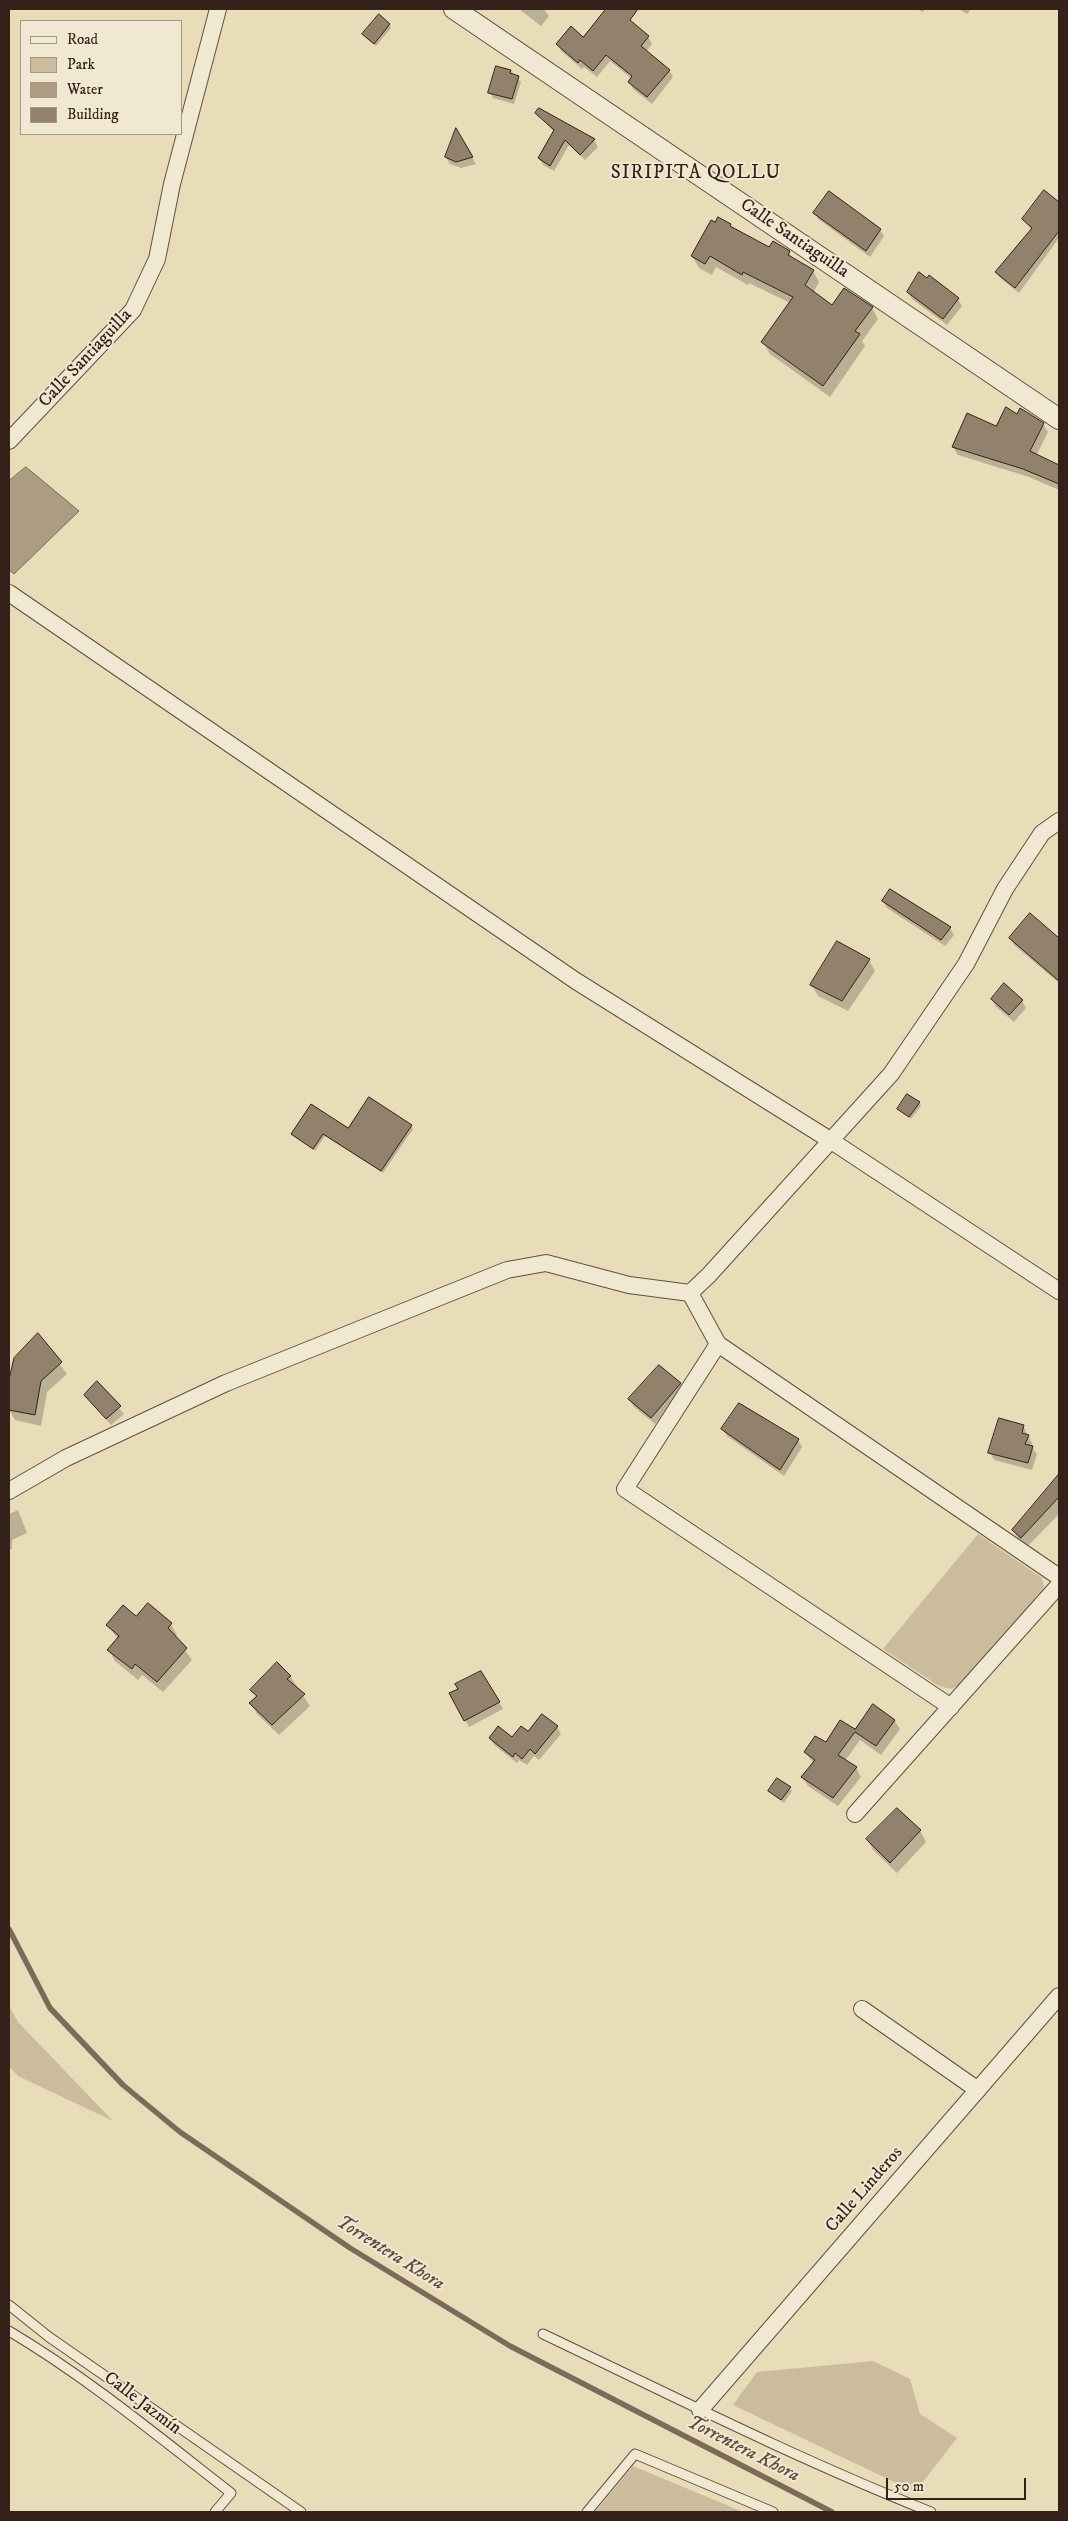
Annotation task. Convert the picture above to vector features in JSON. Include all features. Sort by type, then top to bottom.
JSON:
[{"type":"street","name":"Calle Santiaguilla","points":[[9,441],[133,310],[137,302],[157,259],[172,184],[218,9]]},
{"type":"street","name":"Calle Santiaguilla","points":[[454,9],[1059,419]]},
{"type":"street","points":[[9,593],[576,981],[830,1140],[1059,1291]]},
{"type":"street","points":[[690,1293],[709,1275],[891,1074],[966,964],[1005,889],[1042,833],[1059,821]]},
{"type":"street","points":[[9,1491],[66,1458],[226,1384],[507,1270],[546,1263],[629,1285],[690,1293]]},
{"type":"street","points":[[690,1293],[718,1344],[1059,1577]]},
{"type":"street","points":[[718,1344],[625,1489],[951,1707]]},
{"type":"street","points":[[855,1814],[1059,1585]]},
{"type":"street","name":"Calle Linderos","points":[[700,2410],[1059,1996]]},
{"type":"street","points":[[862,2009],[978,2090]]},
{"type":"lane","points":[[9,2306],[301,2512]]},
{"type":"lane","name":"Calle Jazmín","points":[[9,2331],[119,2406],[232,2494],[215,2512]]},
{"type":"lane","points":[[543,2334],[700,2410],[894,2498],[931,2512]]},
{"type":"lane","points":[[587,2512],[635,2454],[773,2512]]},
{"type":"green space","points":[[978,1534],[1042,1578],[1044,1588],[961,1684],[951,1689],[939,1686],[883,1649]]},
{"type":"green space","points":[[9,2006],[18,2022],[113,2121],[18,2076],[9,2066]]},
{"type":"green space","points":[[873,2361],[910,2379],[920,2414],[957,2438],[915,2492],[733,2405],[757,2372]]},
{"type":"green space","points":[[633,2466],[743,2512],[595,2512]]},
{"type":"water","points":[[26,467],[79,511],[14,574],[9,570],[9,481]]},
{"type":"building","points":[[606,9],[638,9],[630,20],[649,36],[641,46],[670,70],[647,97],[628,82],[632,76],[606,55],[593,71],[580,60],[578,63],[556,44],[571,26],[583,37]]},
{"type":"building","points":[[379,14],[390,24],[374,44],[362,34]]},
{"type":"building","points":[[496,66],[511,70],[510,73],[519,76],[512,99],[488,93]]},
{"type":"building","points":[[539,108],[595,139],[580,155],[565,140],[550,166],[538,158],[554,130],[535,113]]},
{"type":"building","points":[[456,128],[473,157],[456,162],[445,157]]},
{"type":"building","points":[[1044,190],[1059,202],[1059,231],[1015,288],[995,272],[1032,228],[1022,219]]},
{"type":"building","points":[[829,191],[881,229],[866,251],[813,213]]},
{"type":"building","points":[[718,217],[731,224],[730,226],[769,247],[773,241],[790,251],[788,255],[814,270],[805,285],[832,305],[844,288],[873,307],[855,331],[860,334],[823,386],[761,342],[793,297],[743,272],[742,275],[710,256],[705,264],[691,256],[711,220],[715,222]]},
{"type":"building","points":[[919,272],[927,278],[929,275],[959,298],[943,319],[907,292]]},
{"type":"building","points":[[1006,407],[1017,414],[1020,408],[1044,423],[1030,451],[1059,465],[1059,484],[1023,469],[952,447],[967,413],[996,426]]},
{"type":"building","points":[[890,889],[951,927],[941,940],[882,901]]},
{"type":"building","points":[[1030,913],[1059,938],[1059,981],[1009,938]]},
{"type":"building","points":[[837,941],[870,959],[842,1001],[810,985]]},
{"type":"building","points":[[1004,983],[1023,1000],[1009,1015],[991,999]]},
{"type":"building","points":[[907,1094],[920,1102],[909,1117],[897,1109]]},
{"type":"building","points":[[369,1097],[412,1125],[381,1171],[323,1134],[313,1149],[291,1134],[311,1104],[348,1128]]},
{"type":"building","points":[[38,1333],[62,1362],[41,1381],[35,1415],[9,1410],[9,1379],[14,1358]]},
{"type":"building","points":[[659,1365],[681,1383],[651,1418],[628,1399]]},
{"type":"building","points":[[97,1381],[121,1406],[106,1419],[84,1395]]},
{"type":"building","points":[[739,1403],[799,1439],[780,1470],[721,1429]]},
{"type":"building","points":[[999,1418],[1024,1425],[1022,1433],[1029,1435],[1025,1444],[1033,1446],[1028,1463],[988,1453]]},
{"type":"building","points":[[1059,1474],[1059,1497],[1021,1538],[1012,1530]]},
{"type":"building","points":[[148,1603],[172,1623],[168,1628],[187,1648],[157,1682],[135,1664],[132,1669],[107,1650],[119,1636],[106,1625],[123,1605],[136,1616]]},
{"type":"building","points":[[277,1662],[291,1676],[287,1679],[305,1694],[272,1725],[249,1703],[257,1696],[250,1690]]},
{"type":"building","points":[[481,1671],[500,1702],[464,1721],[449,1693],[458,1689],[455,1684]]},
{"type":"building","points":[[873,1704],[895,1720],[876,1746],[855,1732],[838,1755],[857,1767],[833,1798],[801,1777],[815,1760],[804,1752],[815,1736],[826,1742],[840,1720],[855,1729]]},
{"type":"building","points":[[542,1714],[558,1726],[535,1754],[530,1749],[522,1759],[515,1753],[513,1757],[489,1738],[498,1726],[512,1737],[521,1726],[528,1731]]},
{"type":"building","points":[[777,1778],[791,1787],[781,1800],[768,1791]]},
{"type":"building","points":[[897,1808],[921,1830],[890,1863],[866,1839]]},
{"type":"waterway","name":"Torrentera Khora","points":[[9,1929],[50,2008],[123,2085],[180,2132],[350,2248],[510,2346],[832,2512]]},
{"type":"district","name":"SIRIPITA QOLLU","points":[[696,174]]}]
